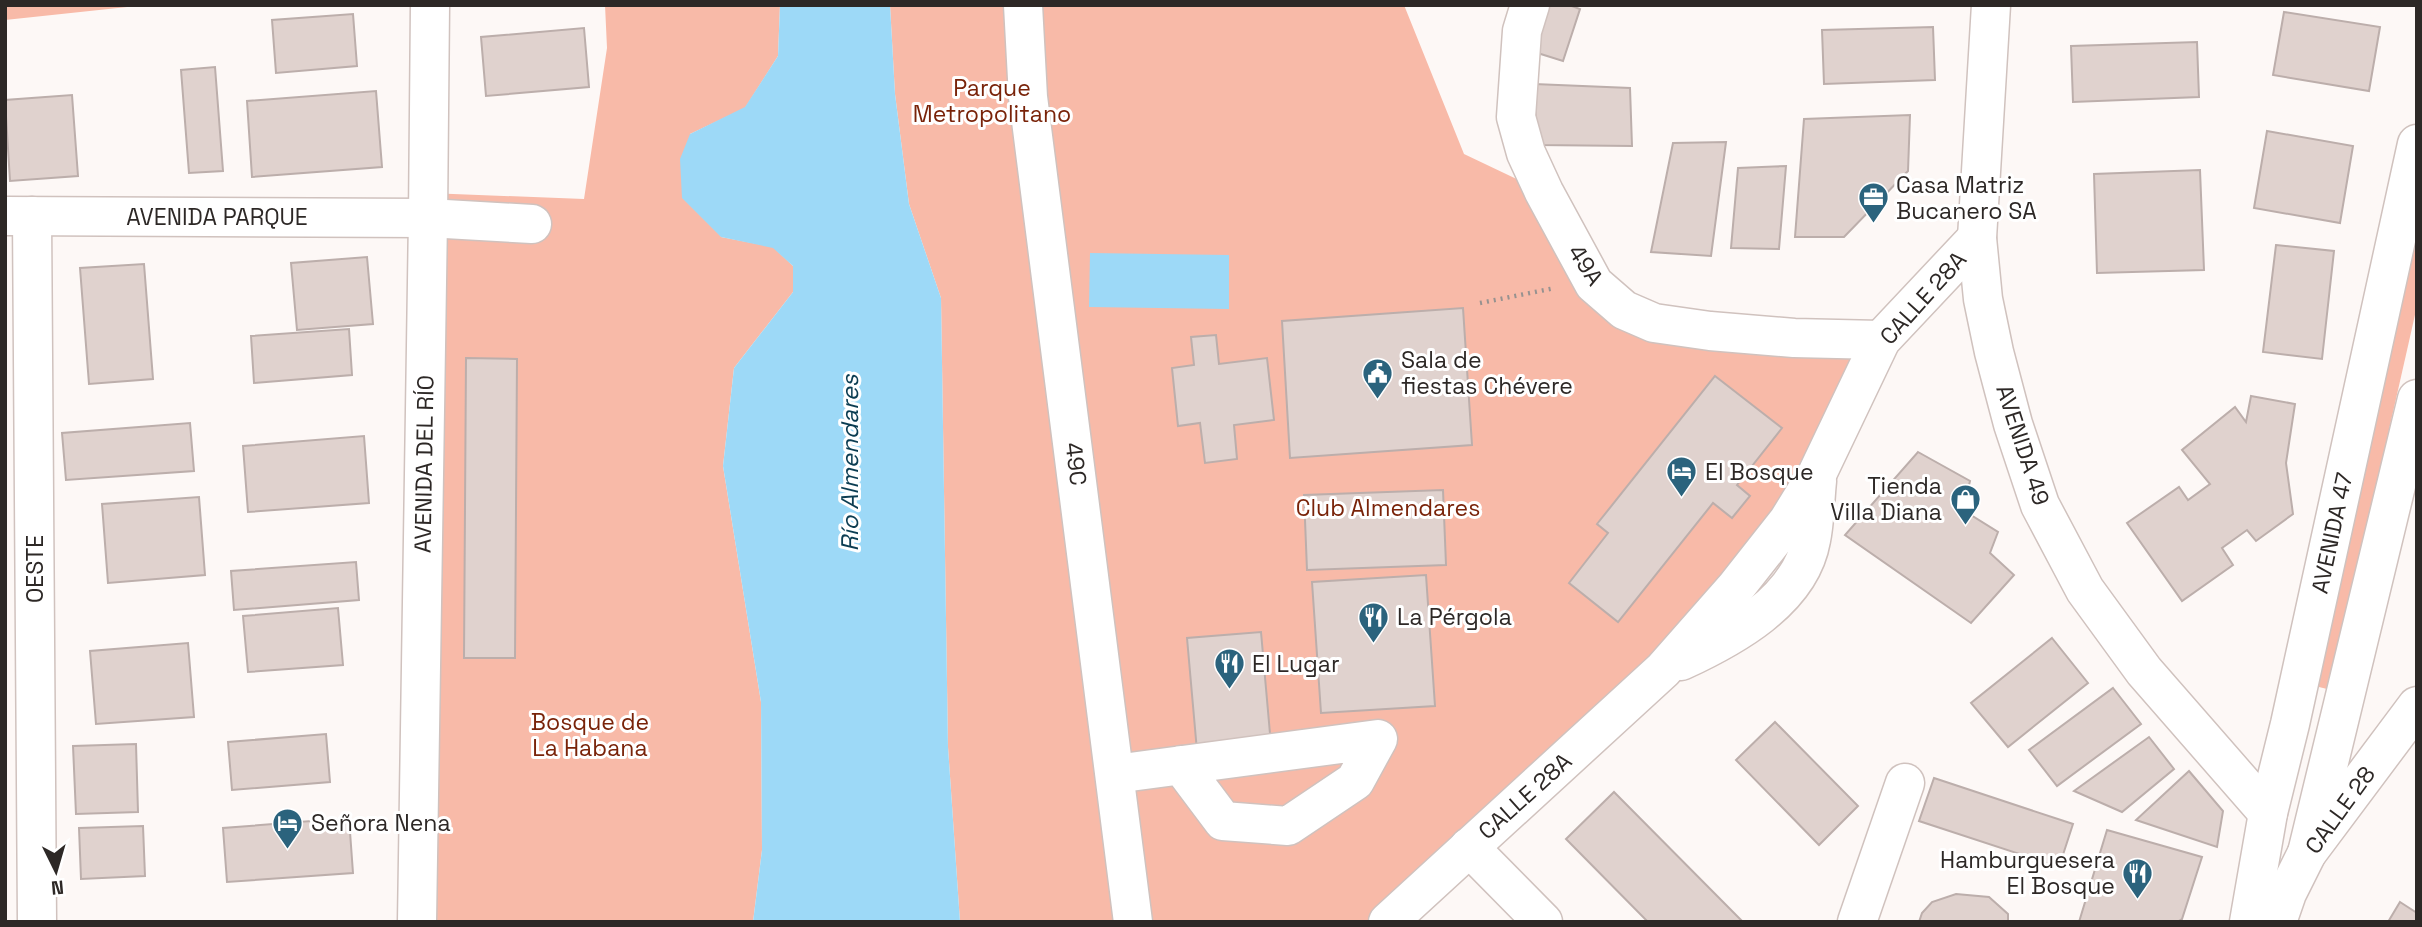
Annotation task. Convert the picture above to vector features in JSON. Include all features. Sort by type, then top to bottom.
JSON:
[{"type":"street","name":"AVENIDA DEL RÍO","points":[[416,922],[429,5]]},
{"type":"street","name":"49C","points":[[1023,5],[1028,97],[1133,922]]},
{"type":"street","name":"49A","points":[[1530,5],[1522,31],[1516,117],[1526,153],[1544,192],[1594,285],[1624,310],[1654,323],[1782,337],[1881,340]]},
{"type":"street","name":"AVENIDA 49","points":[[1991,5],[1977,238],[1983,299],[1994,352],[2013,424],[2040,506],[2085,590],[2144,671],[2268,813]]},
{"type":"street","name":"AVENIDA 47","points":[[2249,922],[2268,813],[2290,724],[2417,144]]},
{"type":"street","name":"AVENIDA PARQUE","points":[[19,216],[428,218],[532,224]]},
{"type":"street","name":"OESTE","points":[[19,216],[37,922]]},
{"type":"street","name":"CALLE 28A","points":[[1388,922],[1663,670],[1736,587],[1788,521],[1817,474],[1881,340],[1977,238]]},
{"type":"street","points":[[2307,853],[2342,702],[2414,431]]},
{"type":"street","name":"CALLE 28A","points":[[1663,670],[1728,637],[1782,595],[1799,571],[1811,542],[1817,474]]},
{"type":"street","name":"CALLE 28","points":[[2277,922],[2287,893],[2307,853],[2417,706]]},
{"type":"street","points":[[1115,774],[1181,765]]},
{"type":"street","points":[[1857,922],[1905,783]]},
{"type":"street","points":[[1469,847],[1543,922]]},
{"type":"green space","points":[[5,5],[146,5],[5,20]]},
{"type":"green space","name":"Bosque de La Habana","points":[[605,5],[780,5],[778,56],[745,108],[690,134],[721,237],[773,247],[793,266],[793,292],[734,368],[723,466],[761,702],[762,850],[753,922],[417,922],[428,193],[584,199],[607,48]]},
{"type":"green space","name":"Club Almendares","points":[[890,5],[1404,5],[1464,154],[1544,192],[1624,310],[1881,340],[1788,521],[1388,922],[960,922],[948,747],[941,298],[909,204],[895,94]]},
{"type":"green space","points":[[2417,231],[2417,306],[2327,689],[2315,686]]},
{"type":"water","name":"Río Almendares","points":[[780,5],[890,5],[895,94],[909,204],[941,298],[948,747],[960,922],[753,922],[762,850],[761,702],[723,466],[734,368],[793,292],[793,266],[773,248],[721,237],[682,198],[680,159],[690,134],[745,107],[778,56]]},
{"type":"water","points":[[1090,253],[1229,255],[1229,309],[1089,307]]},
{"type":"building","points":[[1542,5],[1569,5],[1580,9],[1563,61],[1528,50]]},
{"type":"building","points":[[2284,12],[2380,27],[2369,91],[2273,75]]},
{"type":"building","points":[[353,14],[357,66],[276,73],[272,20]]},
{"type":"building","points":[[1933,27],[1935,80],[1824,84],[1822,30]]},
{"type":"building","points":[[584,28],[589,87],[486,96],[481,37]]},
{"type":"building","points":[[2197,42],[2199,97],[2073,102],[2071,46]]},
{"type":"building","points":[[215,67],[223,171],[189,173],[181,70]]},
{"type":"building","points":[[1534,84],[1630,88],[1632,146],[1537,145]]},
{"type":"building","points":[[376,91],[382,167],[252,177],[247,101]]},
{"type":"building","points":[[72,95],[78,176],[10,181],[5,100]]},
{"type":"building","points":[[1910,115],[1908,171],[1844,237],[1795,237],[1804,119]]},
{"type":"building","points":[[2267,131],[2353,146],[2340,223],[2254,208]]},
{"type":"building","points":[[1726,142],[1711,256],[1651,252],[1673,143]]},
{"type":"building","points":[[1786,166],[1779,249],[1731,248],[1738,168]]},
{"type":"building","points":[[2200,170],[2204,270],[2097,273],[2094,174]]},
{"type":"building","points":[[2276,245],[2334,251],[2322,359],[2263,352]]},
{"type":"building","points":[[367,257],[373,324],[297,330],[291,263]]},
{"type":"building","points":[[144,264],[153,379],[89,384],[80,268]]},
{"type":"building","name":"Sala de fiestas Chévere","points":[[1463,308],[1472,445],[1290,458],[1282,321]]},
{"type":"building","points":[[349,329],[352,375],[254,383],[251,336]]},
{"type":"building","points":[[1216,335],[1219,364],[1267,358],[1274,420],[1234,425],[1237,459],[1205,463],[1200,423],[1178,426],[1172,368],[1194,365],[1191,337]]},
{"type":"building","points":[[466,358],[517,359],[515,658],[464,658]]},
{"type":"building","name":"El Bosque","points":[[1715,376],[1782,428],[1737,485],[1750,496],[1732,518],[1713,503],[1618,622],[1569,583],[1608,533],[1597,524]]},
{"type":"building","points":[[2251,396],[2295,404],[2286,463],[2293,514],[2256,541],[2247,530],[2222,548],[2233,565],[2182,601],[2127,523],[2179,487],[2188,500],[2210,484],[2182,450],[2235,407],[2246,422]]},
{"type":"building","points":[[190,423],[194,471],[66,480],[62,433]]},
{"type":"building","points":[[364,436],[369,503],[248,512],[243,446]]},
{"type":"building","points":[[1918,452],[1970,481],[1963,510],[1998,532],[1990,553],[2014,575],[1971,623],[1845,535]]},
{"type":"building","points":[[1443,490],[1446,565],[1307,570],[1304,495]]},
{"type":"building","points":[[199,497],[205,575],[108,583],[102,504]]},
{"type":"building","points":[[356,562],[359,600],[234,610],[231,571]]},
{"type":"building","name":"La Pérgola","points":[[1426,575],[1435,706],[1321,713],[1312,582]]},
{"type":"building","points":[[338,608],[343,665],[248,672],[243,616]]},
{"type":"building","name":"El Lugar","points":[[1261,632],[1271,745],[1197,751],[1187,638]]},
{"type":"building","points":[[2052,638],[2088,683],[2008,747],[1971,703]]},
{"type":"building","points":[[188,643],[194,717],[96,724],[90,651]]},
{"type":"building","points":[[2113,688],[2141,724],[2057,786],[2029,750]]},
{"type":"building","points":[[1775,722],[1858,806],[1819,845],[1736,760]]},
{"type":"building","points":[[326,734],[330,782],[232,790],[228,742]]},
{"type":"building","points":[[2149,737],[2174,769],[2122,812],[2074,791]]},
{"type":"building","points":[[136,744],[138,812],[76,814],[73,746]]},
{"type":"building","points":[[2189,771],[2223,811],[2217,847],[2136,820]]},
{"type":"building","points":[[1934,778],[2073,824],[2059,867],[1919,821]]},
{"type":"building","points":[[1614,792],[1743,922],[1648,922],[1566,839]]},
{"type":"building","name":"Señora Nena","points":[[349,818],[353,873],[227,882],[223,828]]},
{"type":"building","points":[[143,826],[145,876],[81,879],[79,828]]},
{"type":"building","points":[[2107,830],[2202,857],[2182,919],[2177,922],[2079,922]]},
{"type":"building","points":[[1956,894],[1989,897],[2008,914],[2008,922],[1919,922],[1922,913],[1932,902]]},
{"type":"building","points":[[2400,902],[2417,913],[2417,922],[2388,922]]},
{"type":"place","name":"Casa Matriz Bucanero SA","points":[[1873,225]]},
{"type":"place","name":"Sala de fiestas Chévere","points":[[1378,400]]},
{"type":"place","name":"El Bosque","points":[[1682,499]]},
{"type":"place","name":"Tienda Villa Diana","points":[[1965,526]]},
{"type":"place","name":"La Pérgola","points":[[1374,644]]},
{"type":"place","name":"El Lugar","points":[[1229,691]]},
{"type":"place","name":"Señora Nena","points":[[288,850]]},
{"type":"place","name":"Hamburguesera El Bosque","points":[[2138,900]]},
{"type":"park label","name":"Parque Metropolitano","points":[[992,101]]}]
